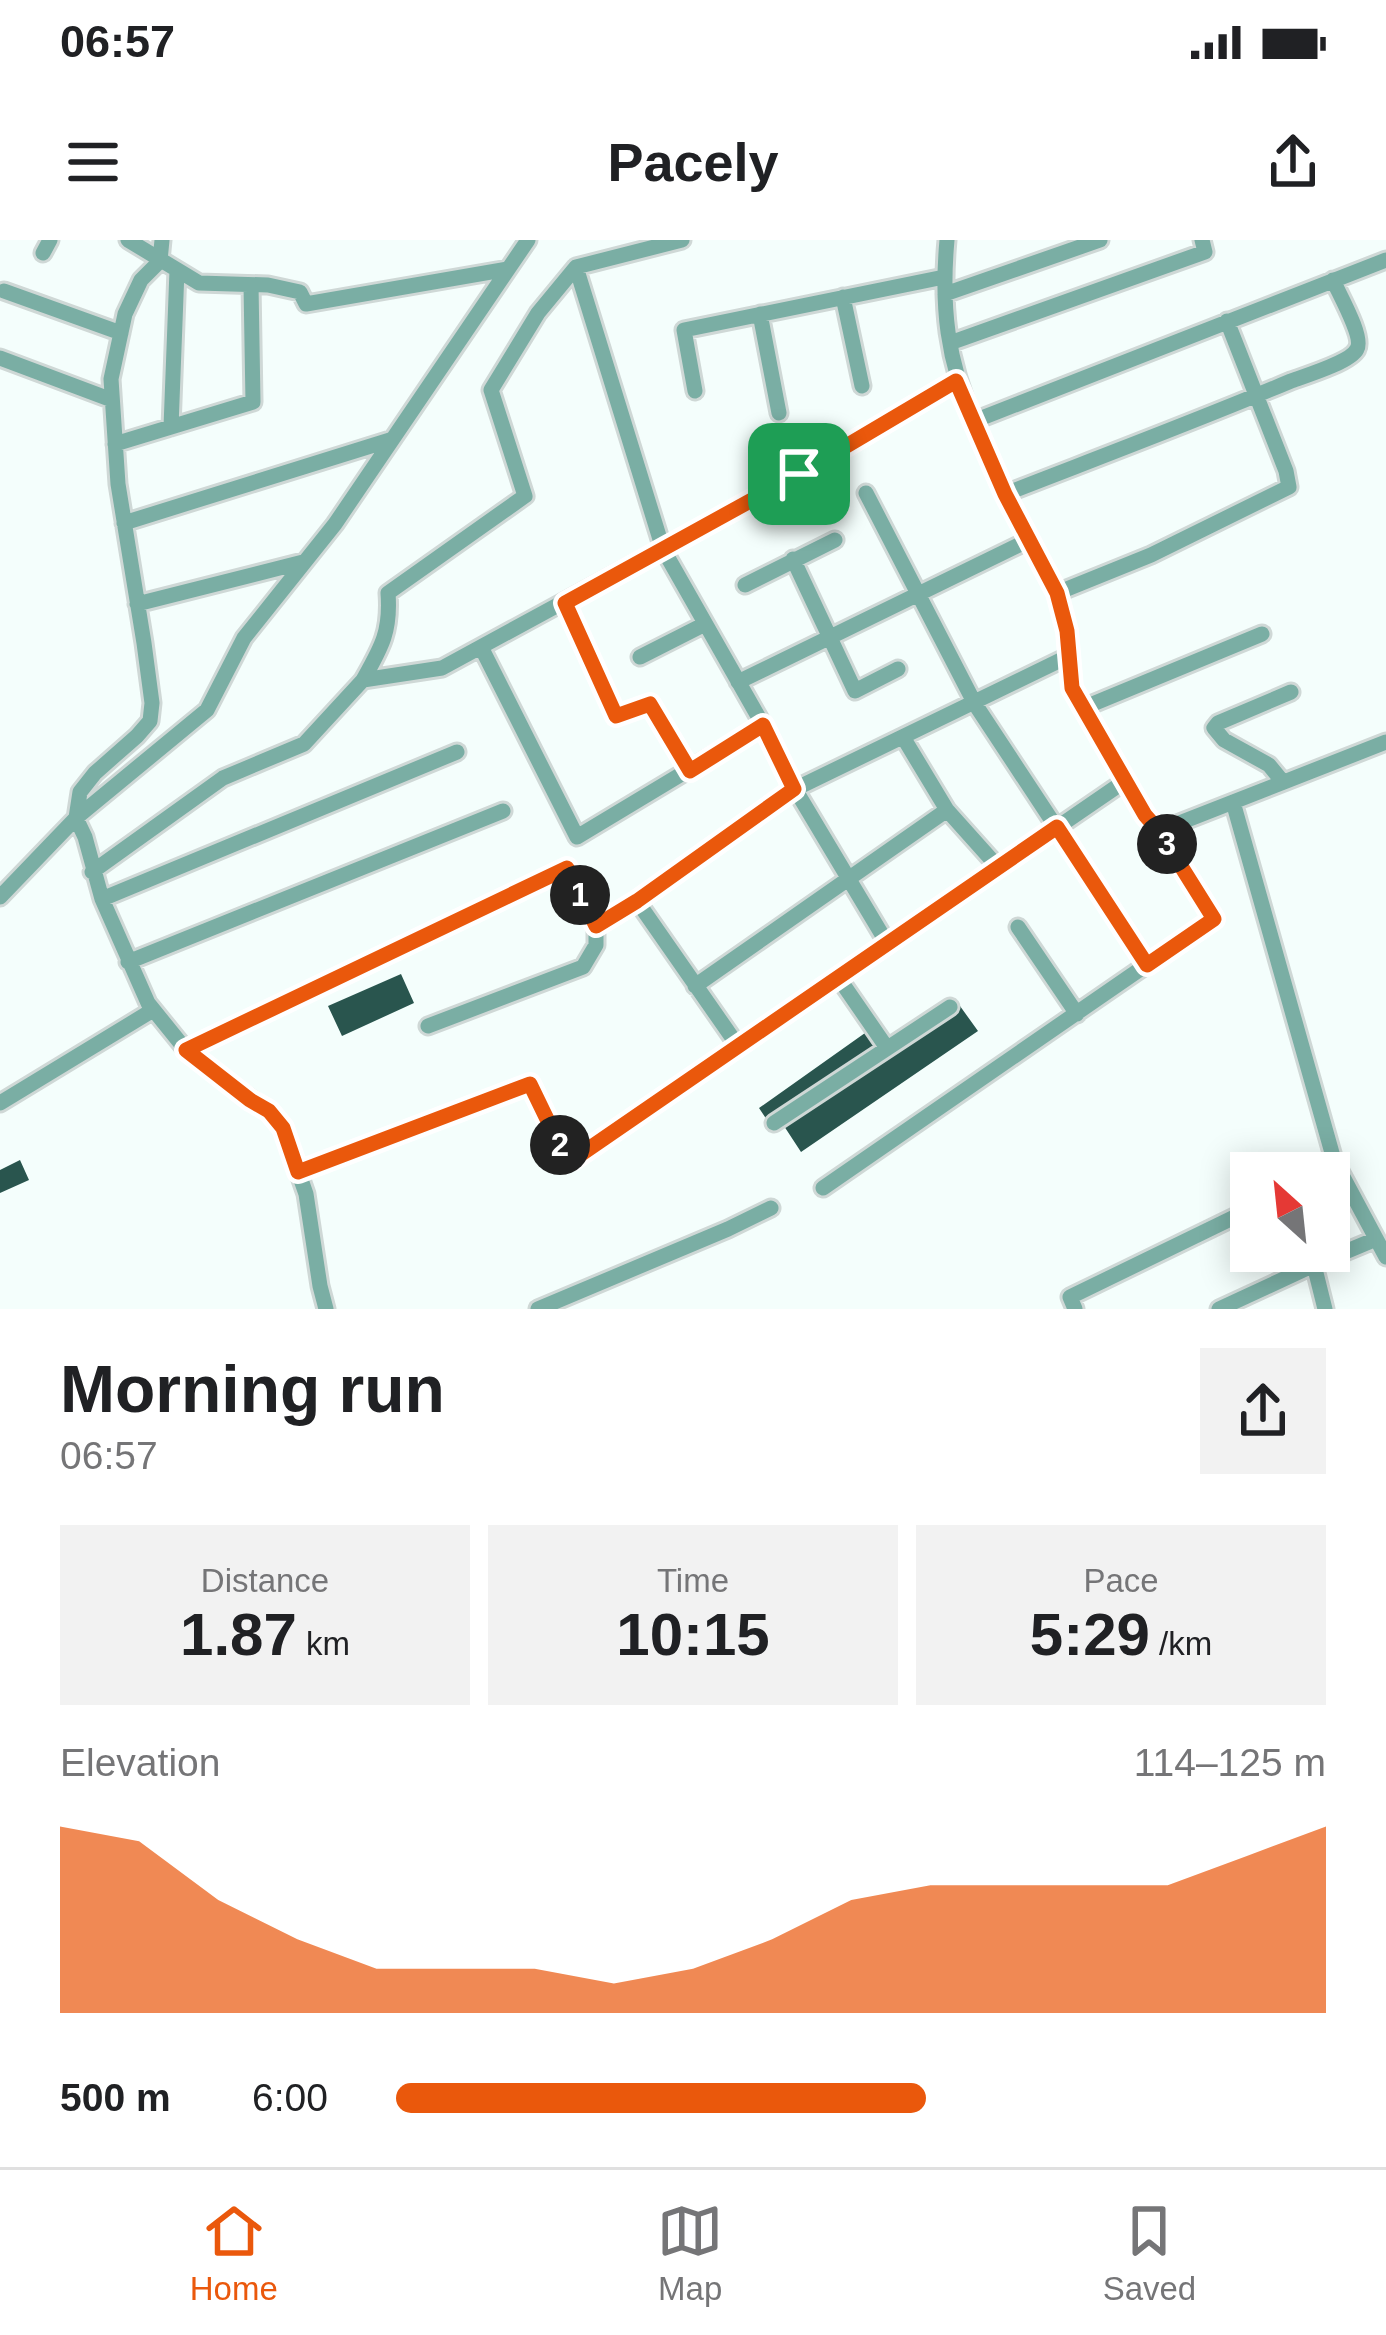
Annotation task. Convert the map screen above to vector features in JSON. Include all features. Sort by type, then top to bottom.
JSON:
[{"type":"street","points":[[128,240],[199,283],[300,292],[306,304],[508,269]]},
{"type":"street","points":[[162,240],[160,261],[141,280],[125,314],[111,379],[118,484],[152,703],[150,721],[95,772],[80,792],[76,818],[102,899],[153,1010],[186,1050],[269,1111],[283,1128],[306,1194],[326,1309]]},
{"type":"street","points":[[0,896],[76,818],[207,710],[244,638],[335,524],[528,240]]},
{"type":"street","points":[[824,1188],[1214,919],[1145,815],[1072,688],[1067,631],[1057,593],[1005,494],[956,381],[945,286],[947,240]]},
{"type":"street","points":[[695,391],[684,330],[843,297],[945,286],[1100,240]]},
{"type":"street","points":[[950,343],[1204,252],[1202,240]]},
{"type":"street","points":[[92,872],[223,778],[304,744],[363,680],[385,642],[388,593],[525,496],[491,390],[538,313],[577,268],[675,241]]},
{"type":"street","points":[[974,421],[1386,260]]},
{"type":"street","points":[[577,268],[663,549],[794,789],[887,943]]},
{"type":"street","points":[[171,428],[177,270]]},
{"type":"street","points":[[1005,494],[1355,353],[1358,336],[1333,280]]},
{"type":"street","points":[[115,444],[254,402],[251,285]]},
{"type":"street","points":[[4,290],[121,333]]},
{"type":"street","points":[[843,297],[862,386]]},
{"type":"street","points":[[760,314],[779,413]]},
{"type":"street","points":[[1057,593],[1151,555],[1289,487],[1227,321]]},
{"type":"street","points":[[0,358],[112,400]]},
{"type":"street","points":[[363,680],[442,668],[799,474],[956,381]]},
{"type":"street","points":[[124,523],[391,440]]},
{"type":"street","points":[[866,493],[975,704],[1147,965]]},
{"type":"street","points":[[745,585],[835,540]]},
{"type":"street","points":[[738,682],[1029,540]]},
{"type":"street","points":[[794,560],[855,691],[898,669]]},
{"type":"street","points":[[137,604],[304,562]]},
{"type":"street","points":[[565,603],[616,716],[650,704],[690,771]]},
{"type":"street","points":[[640,657],[705,624]]},
{"type":"street","points":[[1083,708],[1262,634]]},
{"type":"street","points":[[481,647],[577,837],[763,725]]},
{"type":"street","points":[[596,926],[794,789],[1069,656]]},
{"type":"street","points":[[1283,782],[1269,765],[1224,740],[1214,728],[1217,722],[1291,692]]},
{"type":"street","points":[[903,737],[947,810],[998,868]]},
{"type":"street","points":[[1159,831],[1386,742]]},
{"type":"street","points":[[102,899],[457,752]]},
{"type":"street","points":[[298,1172],[530,1084],[561,1148],[574,1159],[1125,781]]},
{"type":"street","points":[[1233,802],[1334,1160],[1386,1257]]},
{"type":"street","points":[[695,986],[947,810]]},
{"type":"street","points":[[128,962],[503,811]]},
{"type":"street","points":[[186,1050],[567,868],[596,926],[596,945],[583,967],[428,1026]]},
{"type":"street","points":[[637,901],[738,1046]]},
{"type":"street","points":[[1018,927],[1077,1014]]},
{"type":"street","points":[[838,977],[887,1048]]},
{"type":"street","points":[[774,1123],[950,1007]]},
{"type":"street","points":[[0,1103],[153,1010]]},
{"type":"street","points":[[538,1309],[771,1208]]},
{"type":"street","points":[[1075,1309],[1070,1297],[1230,1219]]},
{"type":"street","points":[[1350,1247],[1376,1239]]},
{"type":"street","points":[[1219,1309],[1286,1272]]},
{"type":"street","points":[[1315,1272],[1324,1309]]},
{"type":"building","points":[[401,974],[414,1003],[342,1036],[328,1006]]},
{"type":"building","points":[[960,1006],[978,1031],[801,1152],[784,1126]]},
{"type":"building","points":[[865,1033],[876,1048],[769,1123],[759,1108]]},
{"type":"building","points":[[20,1160],[29,1180],[0,1193],[0,1170]]},
{"type":"route","points":[[956,381],[1005,494],[1057,593],[1067,631],[1072,688],[1145,815],[1214,919],[1147,965],[1057,827],[574,1159],[561,1148],[530,1084],[298,1172],[283,1128],[269,1111],[186,1050],[567,868],[596,926],[794,789],[763,725],[690,771],[650,704],[616,716],[565,603],[799,474],[956,381]]}]
